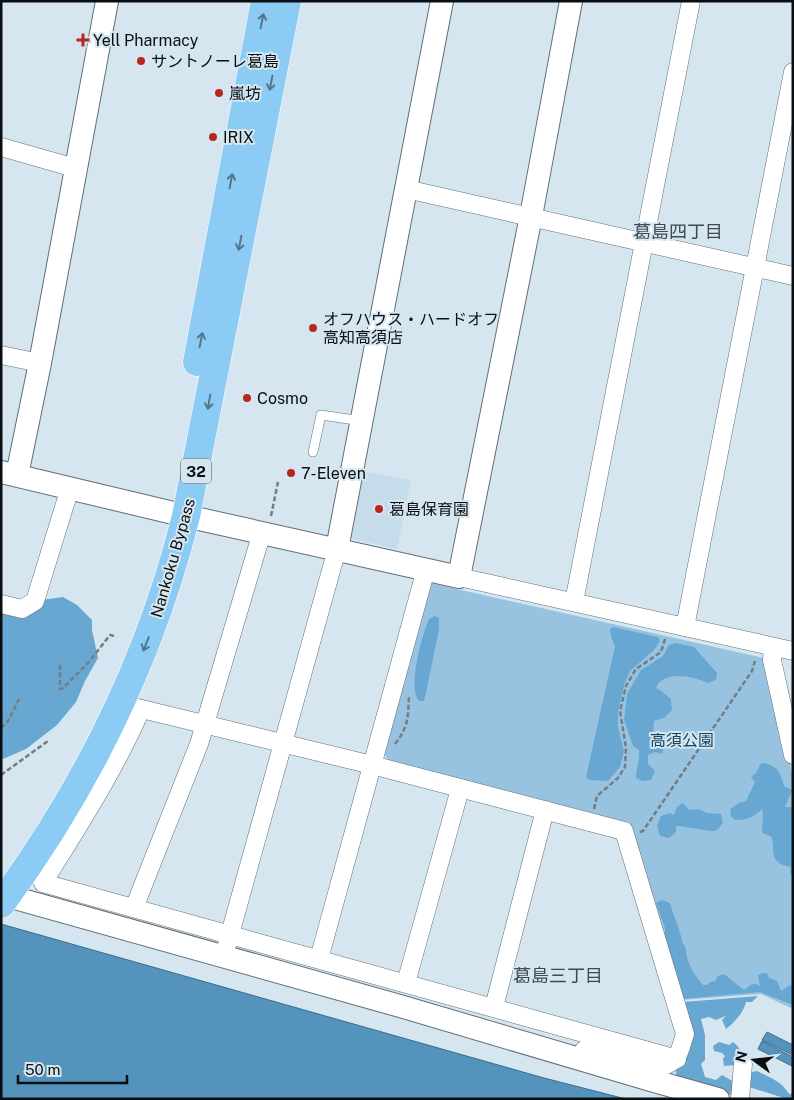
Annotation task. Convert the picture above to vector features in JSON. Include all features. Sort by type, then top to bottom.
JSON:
[{"type":"highway","name":"Nankoku Bypass","points":[[3,891],[57,821],[82,778],[131,707],[154,626],[168,586],[177,514],[265,1]]},
{"type":"highway","name":"Nankoku Bypass","points":[[3,891],[41,813],[65,773],[103,699],[136,620],[151,574],[177,514],[287,1]]},
{"type":"street","points":[[108,1],[75,168],[40,363],[9,474],[177,514],[266,528],[337,549],[685,627],[765,651],[793,651]]},
{"type":"street","points":[[228,940],[337,549],[442,1]]},
{"type":"street","points":[[459,577],[531,216],[571,1]]},
{"type":"street","points":[[574,602],[691,1]]},
{"type":"street","points":[[685,627],[793,72]]},
{"type":"street","points":[[1,147],[75,168]]},
{"type":"street","points":[[406,189],[793,276]]},
{"type":"street","points":[[1,354],[40,363]]},
{"type":"street","points":[[1,604],[22,609],[35,601],[70,488]]},
{"type":"street","points":[[134,908],[198,744],[266,528]]},
{"type":"street","points":[[319,959],[426,569]]},
{"type":"street","points":[[765,651],[772,660],[793,755]]},
{"type":"street","points":[[338,989],[298,968],[228,940],[134,908],[43,883],[89,808],[132,729],[131,707],[372,766],[624,831],[685,1034],[677,1059],[661,1067],[582,1050],[572,1057]]},
{"type":"street","points":[[406,983],[460,789]]},
{"type":"street","points":[[494,1007],[545,810]]},
{"type":"street","points":[[3,891],[718,1099]]},
{"type":"street","points":[[150,935],[159,929],[228,940],[319,959],[677,1059]]},
{"type":"street","points":[[740,1099],[743,1064]]},
{"type":"lane","points":[[313,452],[321,415],[362,421]]},
{"type":"path","points":[[266,528],[278,482]]},
{"type":"path","points":[[592,822],[597,796],[618,778],[624,767],[626,748],[620,711],[626,686],[636,669],[661,652],[667,634]]},
{"type":"path","points":[[60,665],[60,689],[88,664],[110,635],[114,636]]},
{"type":"path","points":[[627,838],[643,830],[765,651]]},
{"type":"path","points":[[1,728],[8,721],[19,699]]},
{"type":"path","points":[[1,775],[48,741]]},
{"type":"shaded area","name":"葛島保育園","points":[[361,471],[411,480],[397,549],[348,538]]},
{"type":"shaded area","points":[[63,597],[77,605],[92,620],[92,630],[98,658],[76,702],[57,725],[26,749],[3,759],[1,758],[1,613],[19,615],[41,600]]},
{"type":"shaded area","points":[[435,616],[439,618],[439,629],[424,701],[419,701],[415,685],[417,661],[429,619]]},
{"type":"shaded area","points":[[613,627],[658,637],[660,641],[654,650],[630,671],[624,685],[618,712],[618,727],[624,751],[620,767],[608,781],[590,780],[586,777],[615,646],[610,629]]},
{"type":"shaded area","points":[[675,643],[694,647],[717,673],[716,680],[707,683],[695,678],[679,676],[660,682],[656,688],[671,699],[672,710],[664,718],[654,721],[653,735],[659,731],[666,737],[662,754],[655,752],[648,755],[648,764],[655,771],[651,780],[642,781],[636,778],[639,750],[633,746],[624,720],[627,694],[641,670],[663,656],[669,645]]},
{"type":"shaded area","points":[[761,763],[774,767],[779,773],[784,786],[792,790],[785,807],[791,807],[793,810],[793,878],[790,872],[791,867],[777,862],[773,853],[770,836],[762,833],[762,809],[747,819],[735,820],[731,816],[730,809],[746,801],[755,782],[751,777],[756,773]]},
{"type":"shaded area","points":[[683,803],[689,810],[698,809],[706,813],[721,814],[723,822],[715,831],[676,826],[676,832],[669,838],[660,836],[657,826],[661,816],[670,813],[674,815],[677,807]]},
{"type":"shaded area","points":[[662,900],[670,903],[682,942],[686,948],[687,957],[696,976],[703,985],[715,981],[718,976],[724,974],[744,990],[753,984],[760,986],[758,975],[767,973],[769,978],[777,981],[781,991],[790,985],[793,986],[793,1005],[760,992],[682,999],[677,982],[678,978],[665,938],[665,928],[656,903]]},
{"type":"shaded area","points":[[1,924],[544,1078],[626,1099],[1,1099]]},
{"type":"shaded area","points":[[758,996],[752,1002],[746,1002],[738,1017],[726,1029],[722,1020],[726,1016],[716,1020],[709,1017],[701,1019],[705,1035],[705,1060],[701,1064],[705,1077],[716,1080],[722,1075],[734,1082],[736,1087],[731,1095],[682,1081],[676,1075],[676,1070],[682,1065],[687,1049],[683,1002]]},
{"type":"shaded area","points":[[767,1032],[793,1045],[793,1055],[762,1040]]},
{"type":"shaded area","points":[[762,1041],[793,1057],[792,1066],[758,1049]]},
{"type":"shaded area","points":[[719,1042],[729,1045],[733,1042],[740,1050],[741,1060],[735,1065],[724,1066],[723,1059],[725,1056],[714,1051],[713,1046]]},
{"type":"shaded area","points":[[757,1071],[771,1077],[789,1094],[793,1093],[793,1099],[787,1099],[749,1087],[747,1073]]},
{"type":"green space","name":"高須公園","points":[[430,583],[768,659],[793,778],[793,1009],[761,994],[682,1000],[630,823],[388,760],[383,752]]},
{"type":"place","name":"Yell Pharmacy","points":[[83,40]]},
{"type":"place","name":"サントノーレ葛島","points":[[141,61]]},
{"type":"place","name":"嵐坊","points":[[219,93]]},
{"type":"place","name":"IRIX","points":[[213,137]]},
{"type":"place","name":"オフハウス・ハードオフ 高知高須店","points":[[313,328]]},
{"type":"place","name":"Cosmo","points":[[247,398]]},
{"type":"place","name":"7-Eleven","points":[[291,473]]},
{"type":"place","name":"葛島保育園","points":[[379,509]]},
{"type":"district","name":"葛島四丁目","points":[[678,231]]},
{"type":"district","name":"葛島三丁目","points":[[558,975]]}]
